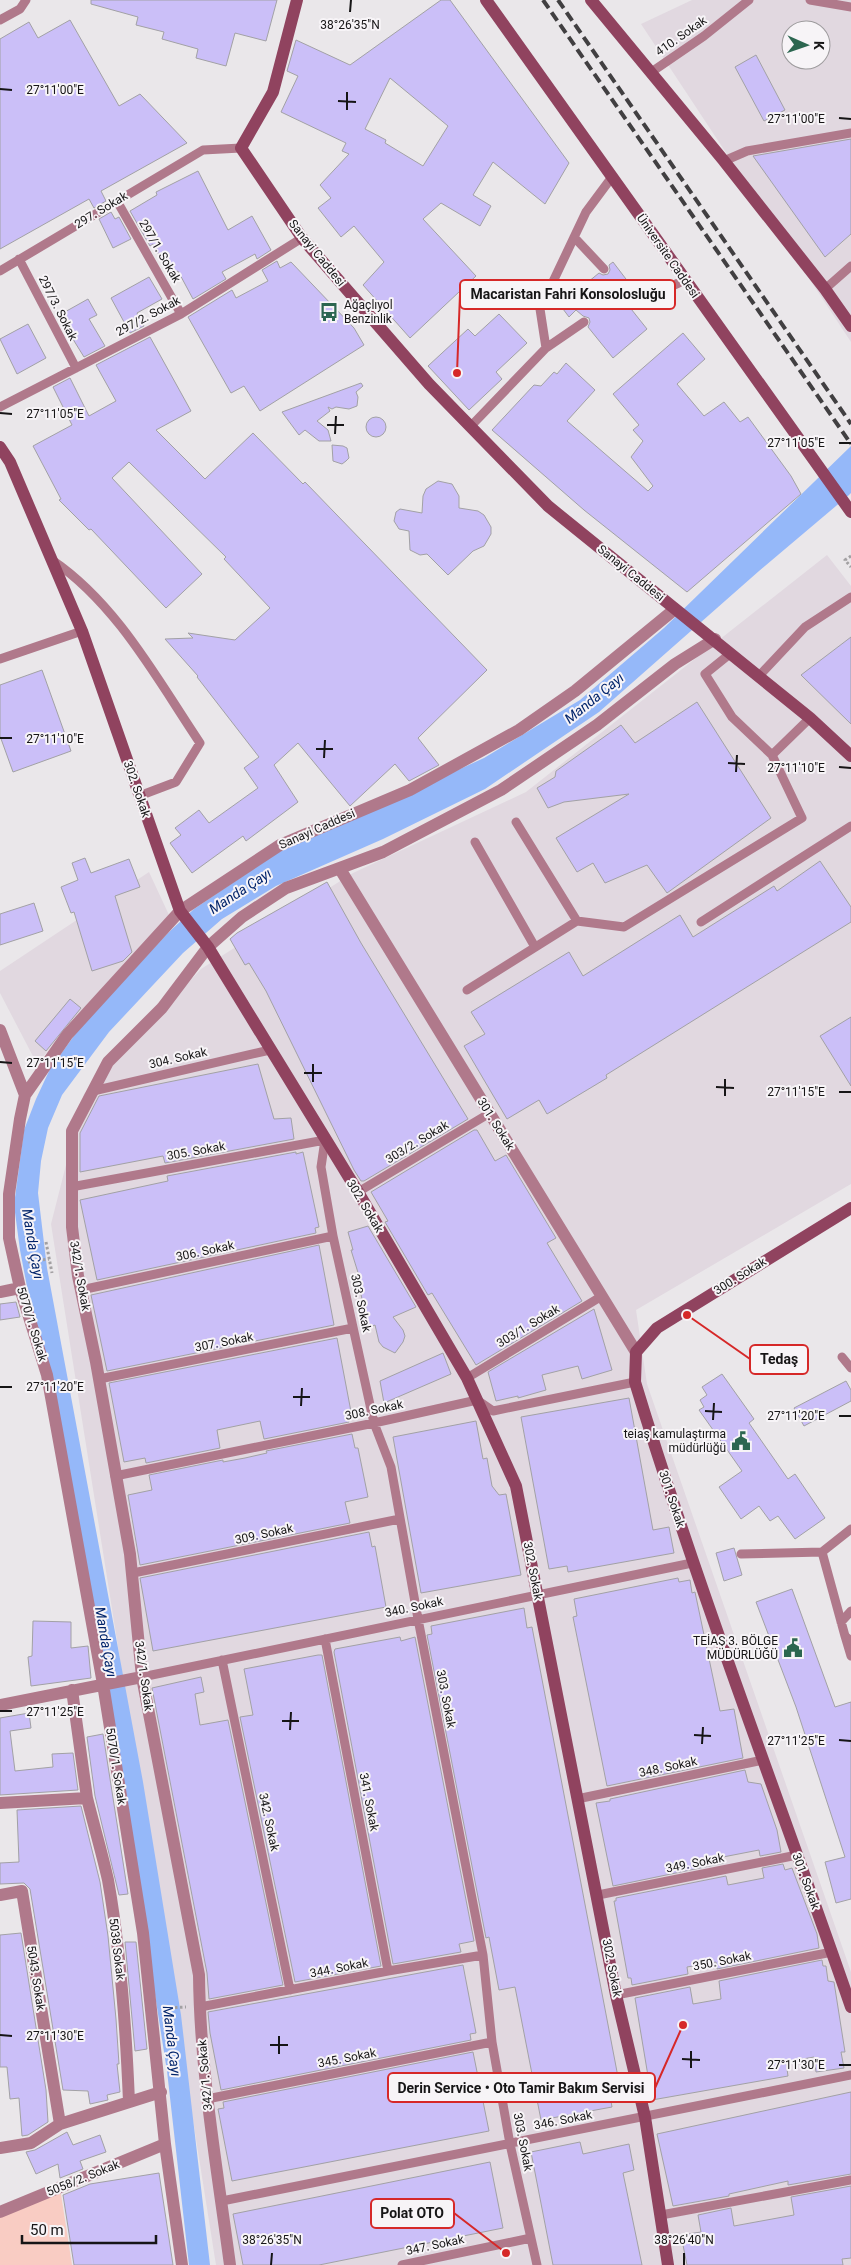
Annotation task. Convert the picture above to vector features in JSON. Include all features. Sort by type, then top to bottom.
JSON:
[{"type":"street","points":[[241,148],[273,92],[297,0]]},
{"type":"street","name":"Üniversite Caddesi","points":[[486,0],[851,512]]},
{"type":"street","points":[[591,0],[724,160],[825,288],[851,326]]},
{"type":"street","name":"Sanayi Caddesi","points":[[241,148],[302,238],[429,384],[548,506],[713,637],[810,718],[851,756]]},
{"type":"street","name":"302. Sokak","points":[[0,447],[10,462],[82,631],[180,911],[208,947],[358,1192],[467,1378],[516,1486],[616,1995],[645,2117],[668,2265]]},
{"type":"street","name":"Sanayi Caddesi","points":[[180,911],[280,845],[410,790],[519,730],[575,691],[678,611]]},
{"type":"street","name":"342/1. Sokak","points":[[230,2265],[207,2099],[199,1975],[142,1677],[133,1573],[99,1379],[81,1290],[72,1227],[72,1131],[108,1062],[162,1008],[208,947],[242,918],[286,888],[383,852],[501,790],[597,725],[713,637]]},
{"type":"street","name":"301. Sokak","points":[[340,869],[636,1352],[635,1382],[692,1563],[851,2007]]},
{"type":"street","points":[[25,1095],[66,1035],[180,911]]},
{"type":"street","points":[[0,1030],[25,1095]]},
{"type":"street","name":"5070/1. Sokak","points":[[25,1095],[6,1184],[9,1194],[9,1238],[20,1288],[47,1375],[106,1683],[143,1933],[165,2144],[182,2265]]},
{"type":"street","name":"300. Sokak","points":[[636,1352],[657,1328],[851,1208]]},
{"type":"street","points":[[0,1292],[20,1288]]},
{"type":"street","points":[[0,1705],[142,1677]]},
{"type":"street","name":"5038 Sokak","points":[[72,1690],[87,1798],[108,1880],[117,1944],[126,2021],[128,2102]]},
{"type":"street","points":[[0,1803],[87,1798]]},
{"type":"street","name":"5043. Sokak","points":[[0,1895],[22,1892],[60,2124]]},
{"type":"street","points":[[0,2148],[31,2143],[60,2124],[161,2092]]},
{"type":"street","name":"5058/2. Sokak","points":[[0,2212],[165,2144]]},
{"type":"lane","points":[[0,20],[20,9],[26,0]]},
{"type":"lane","name":"410. Sokak","points":[[650,73],[704,36],[749,0]]},
{"type":"lane","points":[[810,0],[851,7]]},
{"type":"lane","points":[[724,160],[747,151],[851,133]]},
{"type":"lane","name":"297. Sokak","points":[[0,271],[203,150],[241,148]]},
{"type":"lane","points":[[546,348],[540,308],[586,212],[612,177]]},
{"type":"lane","name":"297/1. Sokak","points":[[117,201],[181,314]]},
{"type":"lane","points":[[574,237],[604,269]]},
{"type":"lane","name":"297/2. Sokak","points":[[0,408],[181,314],[302,238]]},
{"type":"lane","name":"297/3. Sokak","points":[[19,260],[76,368]]},
{"type":"lane","points":[[825,288],[851,266]]},
{"type":"lane","points":[[622,291],[638,297],[646,297],[685,280]]},
{"type":"lane","points":[[470,427],[546,348],[584,322]]},
{"type":"lane","points":[[51,560],[71,573],[114,617],[200,743],[176,782],[139,796]]},
{"type":"lane","points":[[760,676],[805,628],[851,597]]},
{"type":"lane","points":[[0,659],[82,631]]},
{"type":"lane","points":[[467,990],[577,921],[624,927],[802,818],[772,756],[732,717],[705,674],[731,653]]},
{"type":"lane","points":[[772,756],[810,718]]},
{"type":"lane","points":[[516,822],[577,921]]},
{"type":"lane","points":[[701,922],[851,826]]},
{"type":"lane","points":[[475,842],[535,947]]},
{"type":"lane","name":"304. Sokak","points":[[92,1091],[270,1050]]},
{"type":"lane","name":"303/2. Sokak","points":[[358,1192],[490,1114]]},
{"type":"lane","name":"305. Sokak","points":[[71,1187],[325,1140]]},
{"type":"lane","name":"303. Sokak","points":[[325,1140],[321,1167],[333,1236],[374,1423],[391,1467],[418,1619],[484,1955],[492,2042],[510,2144],[537,2265]]},
{"type":"lane","name":"306. Sokak","points":[[81,1290],[333,1236]]},
{"type":"lane","name":"303/1. Sokak","points":[[467,1378],[602,1296]]},
{"type":"lane","name":"307. Sokak","points":[[99,1379],[353,1328]]},
{"type":"lane","points":[[842,1356],[851,1368]]},
{"type":"lane","points":[[477,1400],[493,1411],[635,1382]]},
{"type":"lane","name":"308. Sokak","points":[[115,1476],[477,1400]]},
{"type":"lane","name":"309. Sokak","points":[[133,1573],[400,1519]]},
{"type":"lane","points":[[741,1554],[822,1552],[851,1529]]},
{"type":"lane","points":[[822,1552],[841,1622],[848,1639],[851,1656]]},
{"type":"lane","name":"340. Sokak","points":[[142,1677],[692,1563]]},
{"type":"lane","points":[[841,1622],[851,1612]]},
{"type":"lane","name":"341. Sokak","points":[[325,1639],[388,1971]]},
{"type":"lane","name":"342. Sokak","points":[[222,1660],[290,1990]]},
{"type":"lane","name":"348. Sokak","points":[[577,1799],[764,1760]]},
{"type":"lane","name":"349. Sokak","points":[[598,1896],[797,1855]]},
{"type":"lane","name":"350. Sokak","points":[[616,1995],[832,1952]]},
{"type":"lane","name":"344. Sokak","points":[[200,2007],[388,1971],[484,1955]]},
{"type":"lane","name":"345. Sokak","points":[[207,2099],[492,2042]]},
{"type":"lane","name":"346. Sokak","points":[[222,2201],[851,2076]]},
{"type":"lane","points":[[661,2215],[851,2180]]},
{"type":"lane","name":"347. Sokak","points":[[403,2265],[531,2238]]},
{"type":"path","points":[[851,556],[845,560],[851,567]]},
{"type":"path","points":[[46,1242],[52,1273]]},
{"type":"path","points":[[20,1264],[49,1258]]},
{"type":"path","points":[[152,2009],[200,2007]]},
{"type":"shaded area","points":[[692,0],[851,0],[851,342],[641,24]]},
{"type":"shaded area","points":[[827,555],[851,586],[851,1184],[636,1310],[647,1384],[851,1972],[851,2265],[216,2265],[51,1224],[84,1094],[201,969],[353,873],[526,792]]},
{"type":"shaded area","points":[[149,872],[169,915],[82,1010],[37,1064],[0,993],[0,971]]},
{"type":"shaded area","points":[[60,2188],[72,2265],[0,2265],[0,2212]]},
{"type":"water","name":"Manda Çayı","points":[[851,446],[851,493],[599,712],[485,789],[383,839],[276,886],[222,919],[183,953],[109,1032],[62,1095],[48,1128],[41,1161],[38,1193],[47,1268],[143,1782],[181,2015],[210,2265],[189,2265],[167,2071],[122,1785],[20,1250],[14,1205],[24,1130],[50,1069],[84,1022],[169,932],[194,909],[277,853],[484,758],[580,700],[664,628]]},
{"type":"building","points":[[91,0],[277,0],[266,41],[235,33],[226,66],[196,58],[198,49],[162,39],[164,32],[136,25],[138,17],[91,4]]},
{"type":"building","points":[[441,0],[450,0],[569,163],[545,204],[493,162],[473,195],[491,206],[480,226],[441,203],[423,219],[476,276],[410,338],[363,285],[384,262],[354,226],[341,237],[318,208],[331,198],[320,185],[349,154],[342,151],[346,143],[281,112],[298,76],[287,71],[296,40],[350,65]],"holes":[[[390,78],[448,126],[423,166],[385,143],[386,140],[365,129]]]},
{"type":"building","points":[[70,20],[119,106],[140,94],[187,143],[101,191],[106,201],[94,208],[89,199],[0,249],[0,39],[29,22],[38,38]]},
{"type":"building","points":[[756,55],[785,110],[764,121],[735,67]]},
{"type":"building","points":[[851,139],[851,234],[825,257],[753,156]]},
{"type":"building","points":[[198,171],[228,230],[252,216],[271,250],[257,259],[255,254],[222,272],[226,279],[193,299],[178,271],[170,275],[153,244],[150,246],[130,211],[157,195],[156,192]]},
{"type":"building","points":[[111,212],[115,219],[119,217],[131,239],[113,248],[99,219]]},
{"type":"building","points":[[277,261],[280,268],[291,262],[354,328],[364,345],[260,411],[244,386],[231,393],[188,317],[232,290],[236,298],[268,281],[262,270]]},
{"type":"building","points":[[613,262],[629,283],[619,283],[616,290],[647,329],[613,358],[588,327],[589,318],[576,310],[569,317],[560,305],[599,273],[603,275],[608,274],[610,270],[609,265]]},
{"type":"building","points":[[149,277],[162,299],[137,313],[144,326],[130,333],[111,298]]},
{"type":"building","points":[[88,299],[97,315],[89,319],[105,346],[84,357],[71,336],[75,334],[63,313]]},
{"type":"building","points":[[499,314],[527,343],[496,372],[502,379],[469,410],[428,366],[468,329],[475,336]]},
{"type":"building","points":[[28,324],[46,358],[17,374],[0,339]]},
{"type":"building","points":[[683,333],[705,359],[677,384],[704,416],[724,402],[740,422],[748,417],[791,476],[801,494],[687,592],[584,510],[492,430],[534,385],[541,386],[554,372],[557,374],[566,363],[595,390],[567,421],[648,491],[653,486],[631,457],[643,441],[633,430],[639,425],[613,394]]},
{"type":"building","points":[[150,337],[191,411],[156,430],[205,479],[253,433],[303,484],[305,482],[487,670],[418,738],[439,765],[409,781],[395,764],[350,806],[298,743],[274,765],[298,802],[246,841],[243,836],[192,873],[170,843],[181,835],[175,828],[199,810],[209,823],[258,788],[244,768],[259,757],[198,676],[165,639],[193,638],[188,633],[235,640],[270,608],[224,559],[226,557],[129,462],[112,478],[202,574],[166,608],[91,529],[89,530],[59,500],[61,499],[33,446],[72,425],[53,387],[70,378],[89,416],[116,401],[96,365]]},
{"type":"building","points":[[361,383],[363,386],[356,392],[358,397],[357,406],[349,409],[336,407],[332,409],[328,407],[330,411],[317,421],[328,430],[331,441],[319,441],[305,430],[299,435],[282,412]]},
{"type":"building","points":[[376,417],[383,420],[386,427],[383,434],[376,437],[369,434],[366,427],[369,420]]},
{"type":"building","points":[[332,445],[347,448],[349,458],[342,464],[333,461]]},
{"type":"building","points":[[438,481],[452,484],[459,496],[459,508],[478,511],[484,515],[491,527],[491,534],[484,546],[473,551],[448,575],[427,554],[420,555],[410,550],[409,531],[399,529],[394,521],[396,512],[400,509],[422,513],[423,496],[426,489]]},
{"type":"building","points":[[851,637],[851,724],[801,675]]},
{"type":"building","points":[[42,670],[71,751],[13,772],[0,736],[0,685]]},
{"type":"building","points":[[697,702],[771,818],[667,893],[647,865],[605,883],[593,863],[577,872],[556,838],[629,794],[564,802],[548,808],[537,788],[555,777],[556,771],[621,725],[635,743]]},
{"type":"building","points":[[85,858],[91,873],[129,859],[140,887],[115,896],[132,952],[123,961],[92,971],[74,912],[71,913],[61,887],[78,880],[72,863]]},
{"type":"building","points":[[820,861],[851,907],[851,922],[606,1075],[607,1078],[547,1114],[539,1100],[507,1119],[464,1046],[485,1034],[471,1012],[569,952],[583,976],[680,915],[693,937],[774,886],[777,891]]},
{"type":"building","points":[[327,882],[361,943],[468,1119],[364,1181],[361,1181],[354,1170],[266,991],[249,963],[245,965],[230,939],[237,933]]},
{"type":"building","points":[[34,903],[43,931],[0,945],[0,914]]},
{"type":"building","points":[[70,999],[81,1008],[46,1051],[35,1041]]},
{"type":"building","points":[[851,1017],[851,1086],[820,1036]]},
{"type":"building","points":[[258,1064],[274,1119],[291,1118],[294,1139],[165,1163],[163,1156],[80,1172],[80,1133],[99,1096]]},
{"type":"building","points":[[474,1130],[477,1130],[495,1161],[506,1155],[556,1238],[547,1243],[582,1301],[476,1365],[432,1293],[428,1295],[385,1222],[388,1221],[371,1192]]},
{"type":"building","points":[[296,1152],[296,1154],[303,1152],[319,1227],[315,1228],[316,1233],[97,1280],[80,1200],[168,1181],[167,1176]]},
{"type":"building","points":[[368,1226],[416,1307],[393,1317],[403,1330],[405,1336],[395,1353],[383,1347],[379,1342],[375,1325],[368,1328],[358,1280],[360,1279],[351,1250],[353,1250],[348,1232]]},
{"type":"building","points":[[319,1245],[334,1325],[107,1371],[91,1295]]},
{"type":"building","points":[[16,1302],[20,1317],[0,1320],[0,1304]]},
{"type":"building","points":[[594,1309],[612,1370],[582,1379],[578,1366],[542,1375],[546,1390],[518,1398],[518,1396],[496,1401],[488,1372]]},
{"type":"building","points":[[337,1338],[352,1417],[348,1418],[349,1422],[264,1439],[260,1421],[217,1430],[220,1448],[146,1463],[145,1458],[124,1462],[109,1383]]},
{"type":"building","points":[[443,1353],[451,1374],[384,1403],[380,1381]]},
{"type":"building","points":[[722,1374],[754,1419],[749,1423],[788,1479],[795,1474],[825,1518],[795,1539],[778,1516],[770,1521],[759,1506],[741,1519],[719,1487],[742,1471],[699,1410],[704,1407],[700,1400],[707,1395],[702,1387]]},
{"type":"building","points":[[846,1381],[851,1390],[851,1401],[804,1426],[794,1408]]},
{"type":"building","points":[[629,1398],[653,1530],[669,1527],[674,1553],[568,1572],[567,1566],[549,1569],[521,1417]]},
{"type":"building","points":[[476,1421],[483,1459],[487,1458],[492,1486],[499,1495],[506,1494],[521,1575],[421,1593],[393,1437]]},
{"type":"building","points":[[352,1434],[355,1448],[358,1448],[368,1497],[345,1502],[350,1523],[140,1565],[128,1495],[152,1490],[149,1475],[223,1460],[223,1462],[245,1458],[267,1453],[266,1451]]},
{"type":"building","points":[[369,1532],[372,1547],[375,1546],[386,1607],[153,1651],[140,1578]]},
{"type":"building","points":[[734,1548],[742,1575],[724,1581],[716,1553]]},
{"type":"building","points":[[678,1578],[679,1582],[690,1580],[692,1593],[695,1592],[720,1711],[734,1709],[743,1758],[607,1786],[573,1617],[577,1616],[574,1599]]},
{"type":"building","points":[[792,1589],[835,1707],[851,1702],[851,1899],[836,1903],[825,1862],[845,1857],[796,1707],[756,1602]]},
{"type":"building","points":[[524,1608],[527,1628],[532,1627],[618,2077],[607,2079],[612,2107],[541,2120],[515,1987],[499,1990],[489,1937],[486,1938],[427,1635],[432,1634],[431,1626]]},
{"type":"building","points":[[33,1621],[71,1622],[71,1648],[88,1646],[91,1678],[31,1686],[28,1657],[32,1656]]},
{"type":"building","points":[[400,1637],[401,1641],[415,1637],[474,1941],[459,1944],[461,1952],[393,1964],[334,1652],[335,1649]]},
{"type":"building","points":[[322,1655],[381,1966],[295,1982],[240,1717],[253,1715],[244,1669]]},
{"type":"building","points":[[201,1677],[204,1692],[195,1694],[200,1725],[228,1720],[283,1985],[209,1999],[207,1973],[152,1688]]},
{"type":"building","points":[[29,1713],[31,1728],[10,1731],[15,1771],[53,1767],[52,1754],[73,1753],[78,1790],[0,1795],[0,1718]]},
{"type":"building","points":[[103,1734],[128,1894],[119,1895],[95,1796],[87,1737]]},
{"type":"building","points":[[745,1770],[748,1782],[761,1784],[777,1830],[781,1852],[760,1856],[759,1850],[723,1857],[724,1863],[613,1886],[596,1803]]},
{"type":"building","points":[[81,1806],[100,1882],[108,1936],[116,2019],[120,2092],[107,2095],[108,2100],[90,2104],[88,2091],[63,2090],[30,1889],[24,1883],[0,1884],[0,1863],[19,1862],[17,1810]]},
{"type":"building","points":[[783,1864],[785,1870],[792,1868],[817,1934],[819,1948],[717,1969],[716,1962],[687,1967],[688,1974],[632,1985],[631,1978],[628,1978],[614,1901],[616,1901],[616,1898],[726,1876],[728,1885],[764,1878],[762,1868]]},
{"type":"building","points":[[21,1933],[46,2090],[48,2122],[28,2135],[22,2136],[19,2098],[10,2099],[7,2067],[0,2067],[0,1935]]},
{"type":"building","points":[[125,1942],[136,1942],[147,2049],[135,2051]]},
{"type":"building","points":[[822,1960],[823,1966],[826,1966],[828,1981],[834,1982],[845,2052],[841,2052],[844,2068],[816,2072],[814,2057],[786,2062],[788,2076],[652,2100],[635,1998],[690,1987],[693,2004],[721,1999],[719,1981]]},
{"type":"building","points":[[463,1965],[476,2033],[470,2034],[471,2040],[221,2090],[208,2012]]},
{"type":"building","points":[[473,2052],[489,2131],[232,2181],[218,2109],[224,2108],[223,2102]]},
{"type":"building","points":[[851,2092],[851,2174],[788,2185],[788,2181],[729,2194],[729,2196],[673,2206],[657,2134]]},
{"type":"building","points":[[67,2132],[73,2145],[100,2135],[106,2152],[80,2161],[83,2169],[60,2178],[58,2164],[36,2174],[26,2152],[35,2150]]},
{"type":"building","points":[[580,2142],[583,2154],[629,2144],[634,2170],[623,2173],[642,2265],[553,2265],[531,2152]]},
{"type":"building","points":[[490,2162],[503,2228],[319,2265],[243,2265],[233,2214]]},
{"type":"building","points":[[159,2173],[173,2265],[74,2265],[63,2195],[90,2184]]},
{"type":"building","points":[[851,2186],[851,2258],[842,2259],[843,2265],[687,2265],[681,2235],[701,2232],[698,2215],[731,2208],[734,2226],[794,2215],[791,2197]]},
{"type":"railway","points":[[543,0],[851,444]]},
{"type":"railway","points":[[558,0],[851,424]]},
{"type":"place","name":"Ağaçlıyol Benzinlik","points":[[329,312]]},
{"type":"place","name":"Macaristan Fahri Konsolosluğu","points":[[457,373]]},
{"type":"place","name":"Tedaş","points":[[687,1315]]},
{"type":"place","name":"teiaş kamulaştırma müdürlüğü","points":[[741,1441]]},
{"type":"place","name":"TEİAŞ 3. BÖLGE MÜDÜRLÜĞÜ","points":[[793,1648]]},
{"type":"place","name":"Derin Service • Oto Tamir Bakım Servisi","points":[[683,2025]]},
{"type":"place","name":"Polat OTO","points":[[506,2253]]}]
